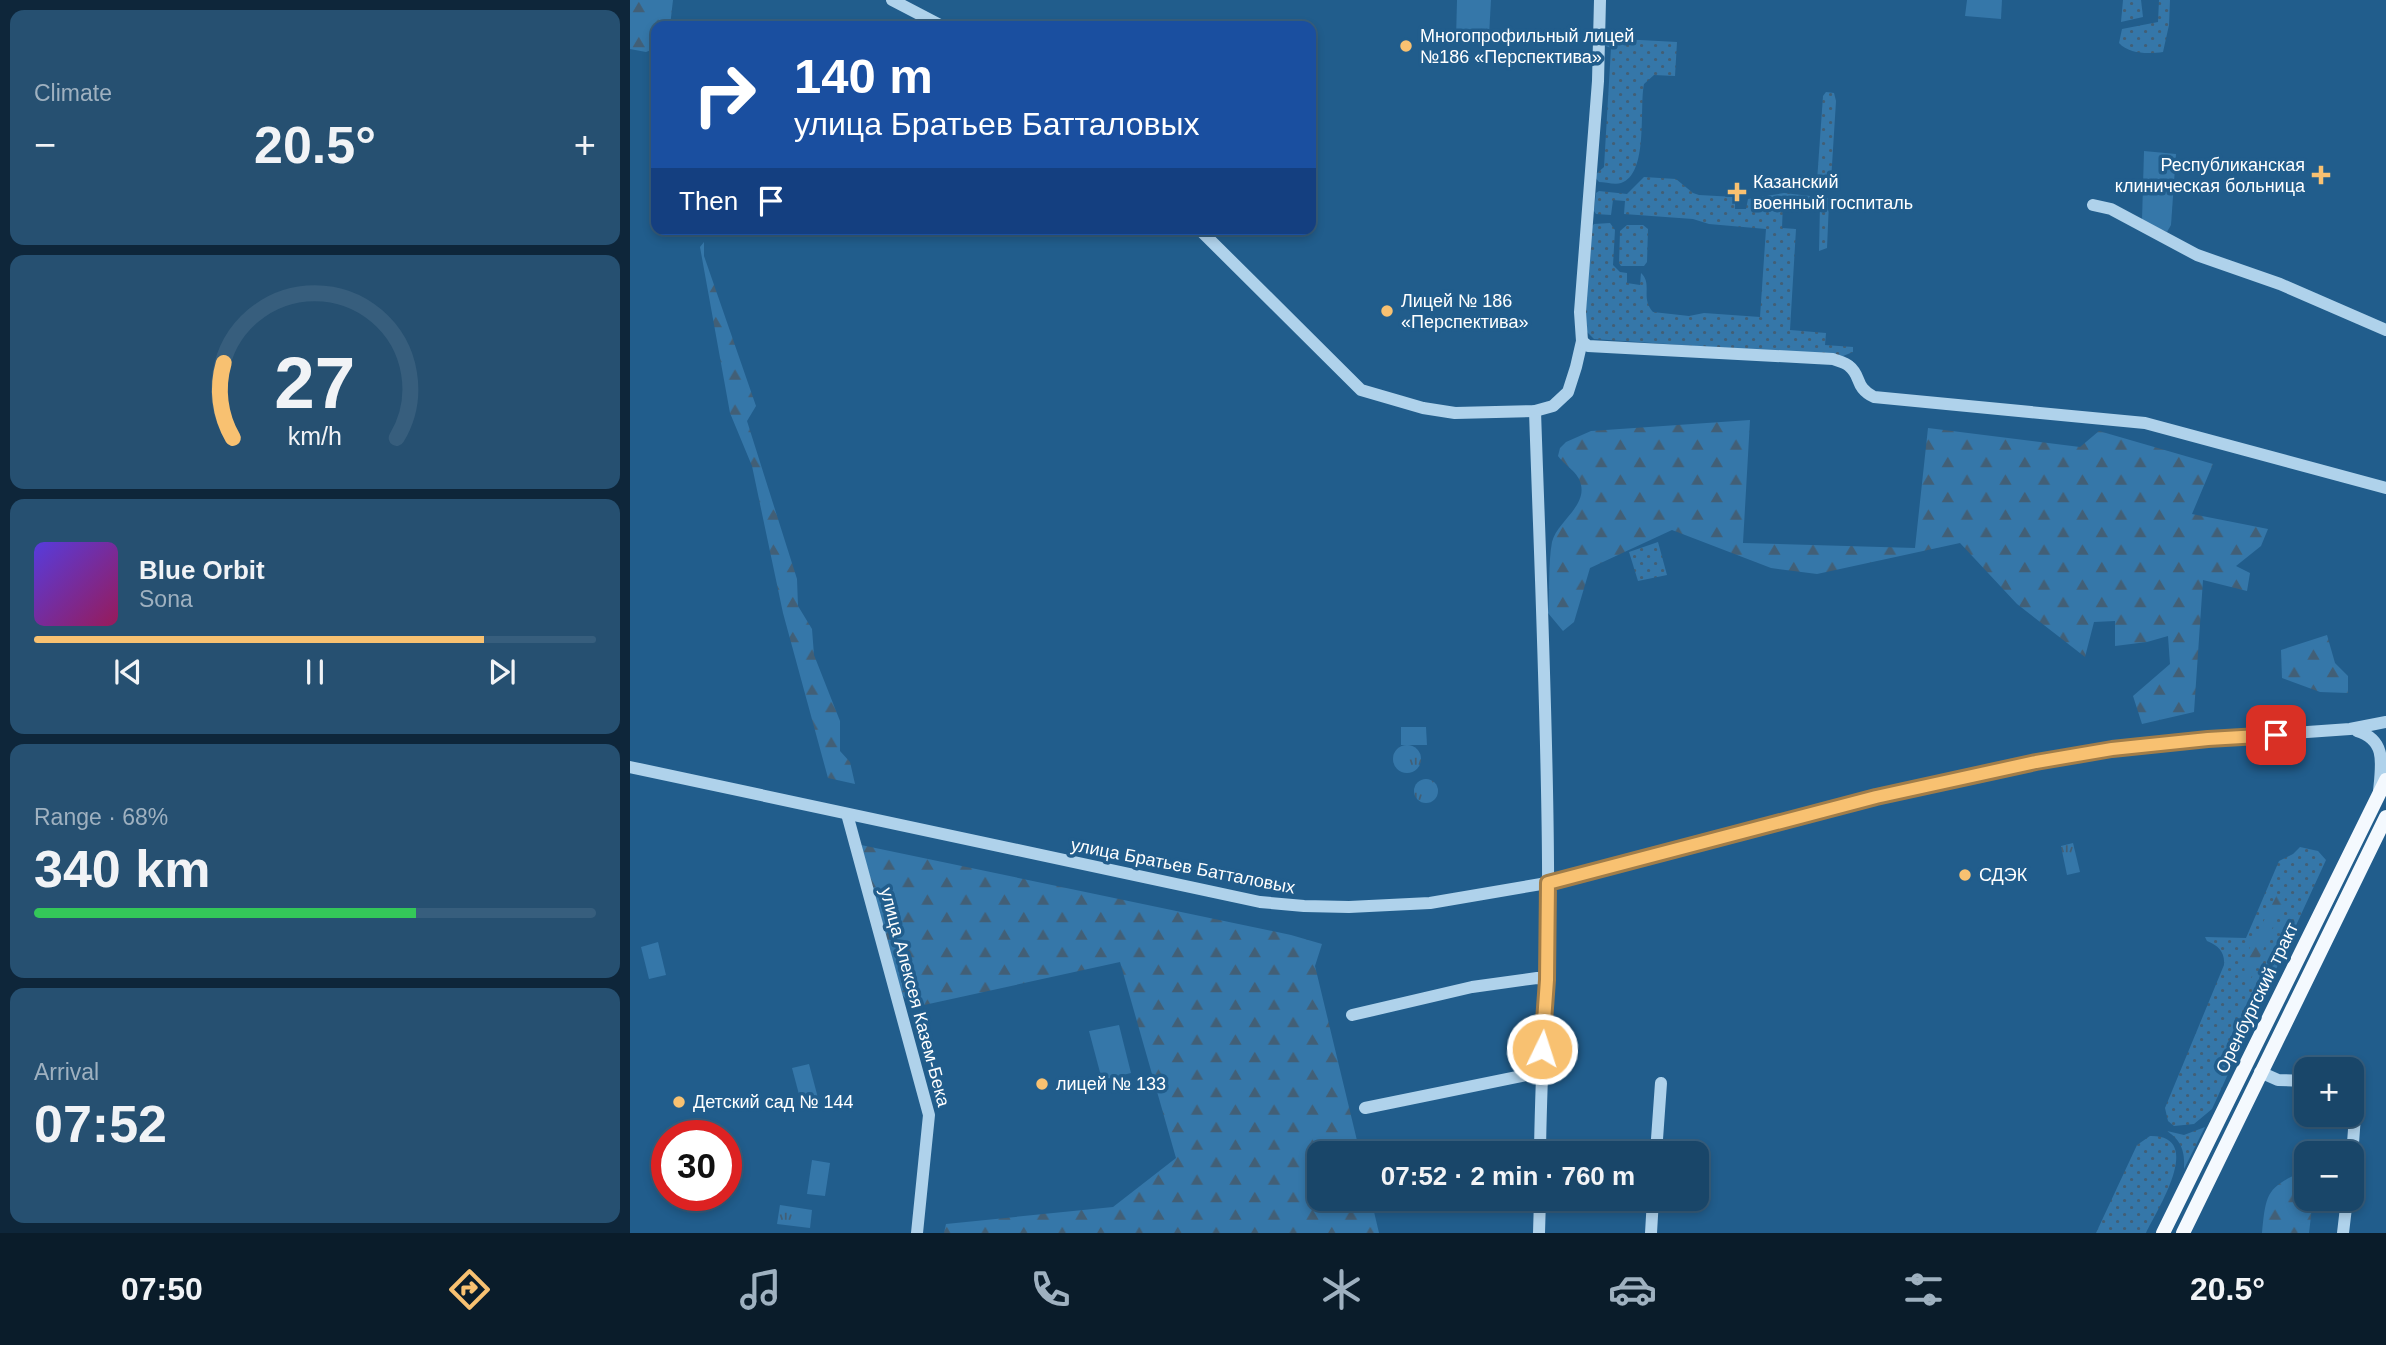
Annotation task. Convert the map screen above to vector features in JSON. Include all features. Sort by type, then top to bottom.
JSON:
[{"type":"main road","name":"Оренбургский тракт","points":[[2163,1233],[2386,780]]},
{"type":"main road","name":"Оренбургский тракт","points":[[2183,1233],[2386,817]]},
{"type":"street","points":[[892,0],[932,21]]},
{"type":"street","points":[[1205,235],[1361,390],[1413,405],[1455,413],[1535,411],[1553,406],[1568,393],[1582,341],[1580,312],[1598,81],[1600,0]]},
{"type":"street","points":[[2093,205],[2111,209],[2197,255],[2280,284],[2386,330]]},
{"type":"street","points":[[1582,341],[1588,346],[1833,359],[1849,366],[1856,375],[1858,386],[1874,397],[2145,424],[2386,488]]},
{"type":"street","points":[[1535,411],[1548,883],[1540,1141]]},
{"type":"street","name":"улица Братьев Батталовых","points":[[630,767],[1247,899],[1293,905],[1349,907],[1430,902],[1548,883],[1876,797],[2036,762],[2112,749],[2350,729],[2386,722]]},
{"type":"street","name":"улица Братьев Батталовых","points":[[2350,729],[2373,736],[2381,744],[2384,751],[2379,795]]},
{"type":"street","name":"улица Алексея Казем-Бека","points":[[847,814],[929,1115],[917,1233]]},
{"type":"street","points":[[1352,1015],[1472,987],[1537,978],[1547,980]]},
{"type":"street","points":[[1364,1108],[1541,1072]]},
{"type":"street","points":[[2260,1072],[2278,1080],[2294,1081]]},
{"type":"street","points":[[1657,1141],[1661,1083]]},
{"type":"street","points":[[1539,1233],[1540,1211]]},
{"type":"street","points":[[1651,1233],[1652,1211]]},
{"type":"street","points":[[2343,1233],[2346,1211]]},
{"type":"green space","points":[[630,0],[673,0],[671,21],[651,21],[651,50],[646,52],[630,49]]},
{"type":"green space","points":[[1457,0],[1491,0],[1489,36],[1486,40],[1481,43],[1456,39]]},
{"type":"green space","points":[[1967,0],[2002,0],[2001,19],[1965,16]]},
{"type":"green space","points":[[2123,0],[2141,0],[2143,17],[2121,22]]},
{"type":"green space","points":[[2159,0],[2170,0],[2169,25],[2163,52],[2139,52],[2123,47],[2119,43],[2122,29],[2158,22]]},
{"type":"green space","points":[[1609,31],[1619,31],[1621,39],[1677,42],[1675,76],[1654,75],[1644,84],[1641,139],[1636,167],[1630,177],[1616,184],[1599,182],[1594,176],[1604,167],[1611,48],[1603,45],[1605,35]]},
{"type":"green space","points":[[1826,92],[1834,93],[1836,101],[1831,181],[1821,186],[1817,181],[1823,96]]},
{"type":"green space","points":[[2144,151],[2176,154],[2171,225],[2167,232],[2142,220]]},
{"type":"green space","points":[[1644,177],[1676,179],[1699,195],[1735,197],[1735,209],[1746,209],[1748,199],[1784,193],[1828,198],[1827,248],[1819,251],[1820,204],[1783,203],[1782,228],[1796,229],[1790,330],[1826,333],[1825,345],[1853,347],[1853,352],[1843,356],[1594,339],[1586,331],[1585,323],[1591,228],[1594,224],[1610,223],[1615,230],[1613,265],[1620,272],[1627,273],[1627,283],[1640,285],[1641,273],[1646,282],[1647,302],[1653,312],[1689,316],[1704,313],[1760,317],[1766,229],[1709,224],[1693,219],[1624,214],[1625,201],[1613,200],[1611,215],[1596,214],[1596,193],[1627,194]]},
{"type":"green space","points":[[1627,225],[1643,225],[1648,229],[1647,262],[1644,266],[1621,266],[1619,263],[1620,231]]},
{"type":"green space","points":[[704,242],[704,256],[756,406],[747,421],[797,579],[798,606],[812,629],[814,655],[840,721],[840,751],[850,762],[855,784],[828,778],[783,613],[752,466],[730,413],[700,247]]},
{"type":"green space","points":[[1750,420],[1743,543],[1915,548],[1928,428],[2080,447],[2099,431],[2213,464],[2192,514],[2268,529],[2261,546],[2236,566],[2250,573],[2247,591],[2203,580],[2194,712],[2142,724],[2133,696],[2170,664],[2168,636],[2115,646],[2115,621],[2094,622],[2085,657],[2017,604],[1960,543],[1817,574],[1771,568],[1672,530],[1590,568],[1574,622],[1563,631],[1548,613],[1551,550],[1555,535],[1579,500],[1581,485],[1578,476],[1558,456],[1560,448],[1566,442],[1591,431]]},
{"type":"green space","points":[[1658,542],[1667,575],[1638,581],[1629,552]]},
{"type":"green space","points":[[2327,635],[2335,663],[2348,676],[2348,693],[2320,692],[2282,678],[2281,650]]},
{"type":"green space","points":[[1401,727],[1426,727],[1427,745],[1401,745]]},
{"type":"green space","points":[[1407,745],[1417,749],[1421,759],[1417,769],[1407,773],[1397,769],[1393,759],[1397,749]]},
{"type":"green space","points":[[1426,779],[1437,786],[1438,791],[1431,802],[1426,803],[1415,796],[1414,791],[1421,780]]},
{"type":"green space","points":[[2073,843],[2080,872],[2067,875],[2061,846]]},
{"type":"green space","points":[[861,845],[1291,935],[1322,944],[1315,966],[1357,1141],[1307,1141],[1307,1211],[1374,1211],[1379,1233],[944,1233],[946,1224],[1113,1207],[1176,1158],[1120,962],[915,1007],[902,995]]},
{"type":"green space","points":[[2300,847],[2318,851],[2326,860],[2212,1109],[2194,1124],[2174,1126],[2168,1121],[2165,1108],[2224,965],[2220,950],[2205,937],[2246,938],[2279,861]]},
{"type":"green space","points":[[2287,894],[2251,978],[2245,978],[2244,959],[2277,895]]},
{"type":"green space","points":[[658,942],[666,975],[649,979],[641,947]]},
{"type":"green space","points":[[1119,1025],[1131,1073],[1102,1080],[1089,1031]]},
{"type":"green space","points":[[809,1064],[818,1098],[801,1102],[792,1068]]},
{"type":"green space","points":[[2205,1127],[2184,1169],[2182,1147],[2167,1131],[2184,1135]]},
{"type":"green space","points":[[2150,1136],[2166,1139],[2175,1148],[2176,1160],[2167,1192],[2146,1233],[2096,1233],[2137,1145]]},
{"type":"green space","points":[[812,1160],[830,1163],[825,1196],[807,1194]]},
{"type":"green space","points":[[2294,1176],[2294,1211],[2312,1211],[2309,1233],[2262,1233],[2267,1200],[2275,1187]]},
{"type":"green space","points":[[780,1205],[812,1210],[810,1228],[777,1224]]},
{"type":"place","name":"Многопрофильный лицей №186 «Перспектива»","points":[[1406,46]]},
{"type":"place","name":"Республиканская клиническая больница","points":[[2321,175]]},
{"type":"place","name":"Казанский военный госпиталь","points":[[1737,192]]},
{"type":"place","name":"Лицей № 186 «Перспектива»","points":[[1387,311]]},
{"type":"place","name":"СДЭК","points":[[1965,875]]},
{"type":"place","name":"лицей № 133","points":[[1042,1084]]},
{"type":"place","name":"Детский сад № 144","points":[[679,1102]]},
{"type":"route","points":[[1542,1049],[1547,980],[1548,883],[1876,797],[2036,762],[2112,749],[2276,735]]}]
